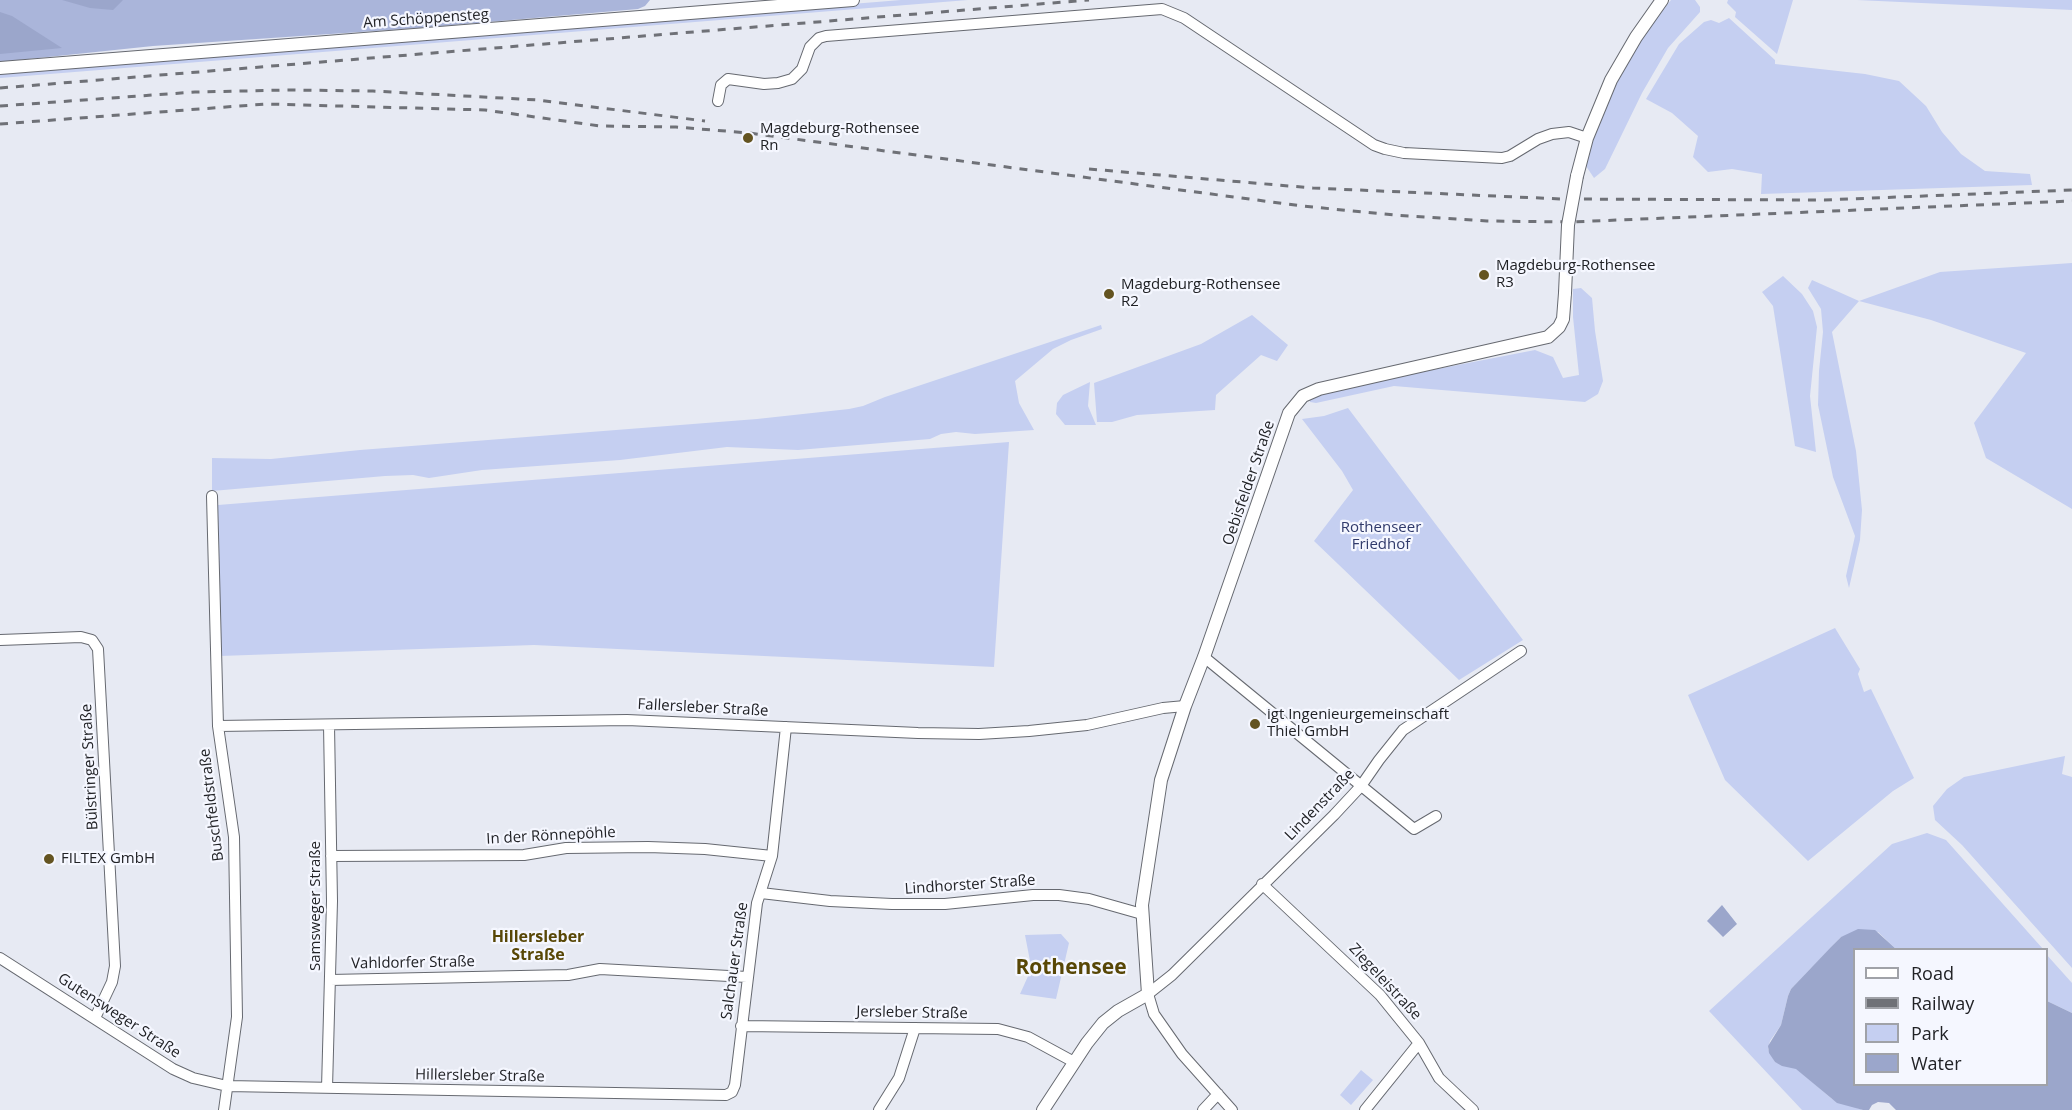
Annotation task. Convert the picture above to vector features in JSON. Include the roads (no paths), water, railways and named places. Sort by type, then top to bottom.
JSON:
[{"type":"street","name":"Am Schöppensteg","points":[[0,68],[854,0]]},
{"type":"street","name":"Oebisfelder Straße","points":[[1148,994],[1142,914],[1159,787],[1185,706],[1289,413],[1298,401],[1312,392],[1346,382],[1548,338],[1559,327],[1563,319],[1566,243],[1577,176],[1587,138],[1618,66],[1659,3]]},
{"type":"street","points":[[718,101],[721,85],[728,79],[764,84],[792,79],[802,69],[811,45],[819,38],[826,36],[1162,9],[1184,18],[1374,145],[1385,150],[1499,159],[1507,158],[1538,139],[1555,133],[1567,132],[1587,138]]},
{"type":"street","name":"Buschfeldstraße","points":[[212,496],[218,726],[234,837],[237,1017],[224,1110]]},
{"type":"street","name":"Bülstringer Straße","points":[[0,640],[83,637],[93,641],[98,649],[115,966],[112,982],[95,1018]]},
{"type":"street","name":"Lindenstraße","points":[[1148,994],[1172,975],[1321,829],[1361,786],[1379,759],[1403,730],[1521,651]]},
{"type":"street","points":[[1204,657],[1414,829],[1436,816]]},
{"type":"street","name":"Fallersleber Straße","points":[[218,726],[627,720],[918,733],[996,733],[1087,725],[1163,708],[1185,706]]},
{"type":"street","name":"Samsweger Straße","points":[[327,1088],[333,901],[329,724]]},
{"type":"street","name":"Salchauer Straße","points":[[732,1092],[757,903],[772,856],[786,728]]},
{"type":"street","name":"In der Rönnepöhle","points":[[331,856],[524,855],[566,848],[648,847],[705,849],[772,856]]},
{"type":"street","name":"Ziegeleistraße","points":[[1263,884],[1371,987],[1419,1043],[1439,1078],[1473,1110]]},
{"type":"street","name":"Lindhorster Straße","points":[[761,893],[830,901],[892,904],[945,904],[1033,895],[1059,895],[1089,899],[1142,914]]},
{"type":"street","name":"Gutensweger Straße","points":[[0,958],[179,1073],[227,1086]]},
{"type":"street","name":"Vahldorfer Straße","points":[[330,980],[568,975],[600,969],[747,976]]},
{"type":"street","points":[[1043,1110],[1103,1023],[1118,1011],[1148,994],[1154,1014],[1182,1054],[1232,1110]]},
{"type":"street","name":"Jersleber Straße","points":[[741,1026],[1010,1031],[1028,1037],[1074,1062]]},
{"type":"street","points":[[879,1110],[899,1078],[915,1028]]},
{"type":"street","points":[[1365,1110],[1419,1043]]},
{"type":"street","name":"Hillersleber Straße","points":[[227,1086],[724,1096],[732,1092]]},
{"type":"street","points":[[1203,1110],[1218,1094]]},
{"type":"water","points":[[62,0],[123,0],[113,10],[90,8]]},
{"type":"water","points":[[0,12],[12,16],[62,48],[0,54]]},
{"type":"water","points":[[1722,905],[1737,924],[1723,937],[1707,921]]},
{"type":"water","points":[[1858,929],[1875,930],[1895,948],[1853,948],[1853,1086],[2048,1086],[2048,1001],[2072,1013],[2072,1110],[1896,1110],[1889,1103],[1878,1102],[1869,1110],[1863,1110],[1837,1103],[1796,1069],[1775,1062],[1769,1053],[1768,1046],[1781,1025],[1791,989],[1841,937]]},
{"type":"railway","points":[[0,88],[1089,0]]},
{"type":"railway","points":[[0,106],[195,92],[373,91],[538,100],[705,121]]},
{"type":"railway","points":[[0,124],[266,104],[485,110],[600,126],[676,127],[749,133],[1302,206],[1487,221],[1571,222],[2072,201]]},
{"type":"railway","points":[[1089,169],[1313,188],[1562,199],[1824,200],[2072,190]]},
{"type":"place","name":"Magdeburg-Rothensee Rn","points":[[748,138]]},
{"type":"place","name":"Magdeburg-Rothensee R3","points":[[1484,275]]},
{"type":"place","name":"Magdeburg-Rothensee R2","points":[[1109,294]]},
{"type":"place","name":"igt Ingenieurgemeinschaft Thiel GmbH","points":[[1255,724]]},
{"type":"place","name":"FILTEX GmbH","points":[[49,859]]},
{"type":"district","name":"Hillersleber Straße","points":[[538,946]]},
{"type":"district","name":"Rothensee","points":[[1071,968]]},
{"type":"park label","name":"Rothenseer Friedhof","points":[[1381,536]]}]
